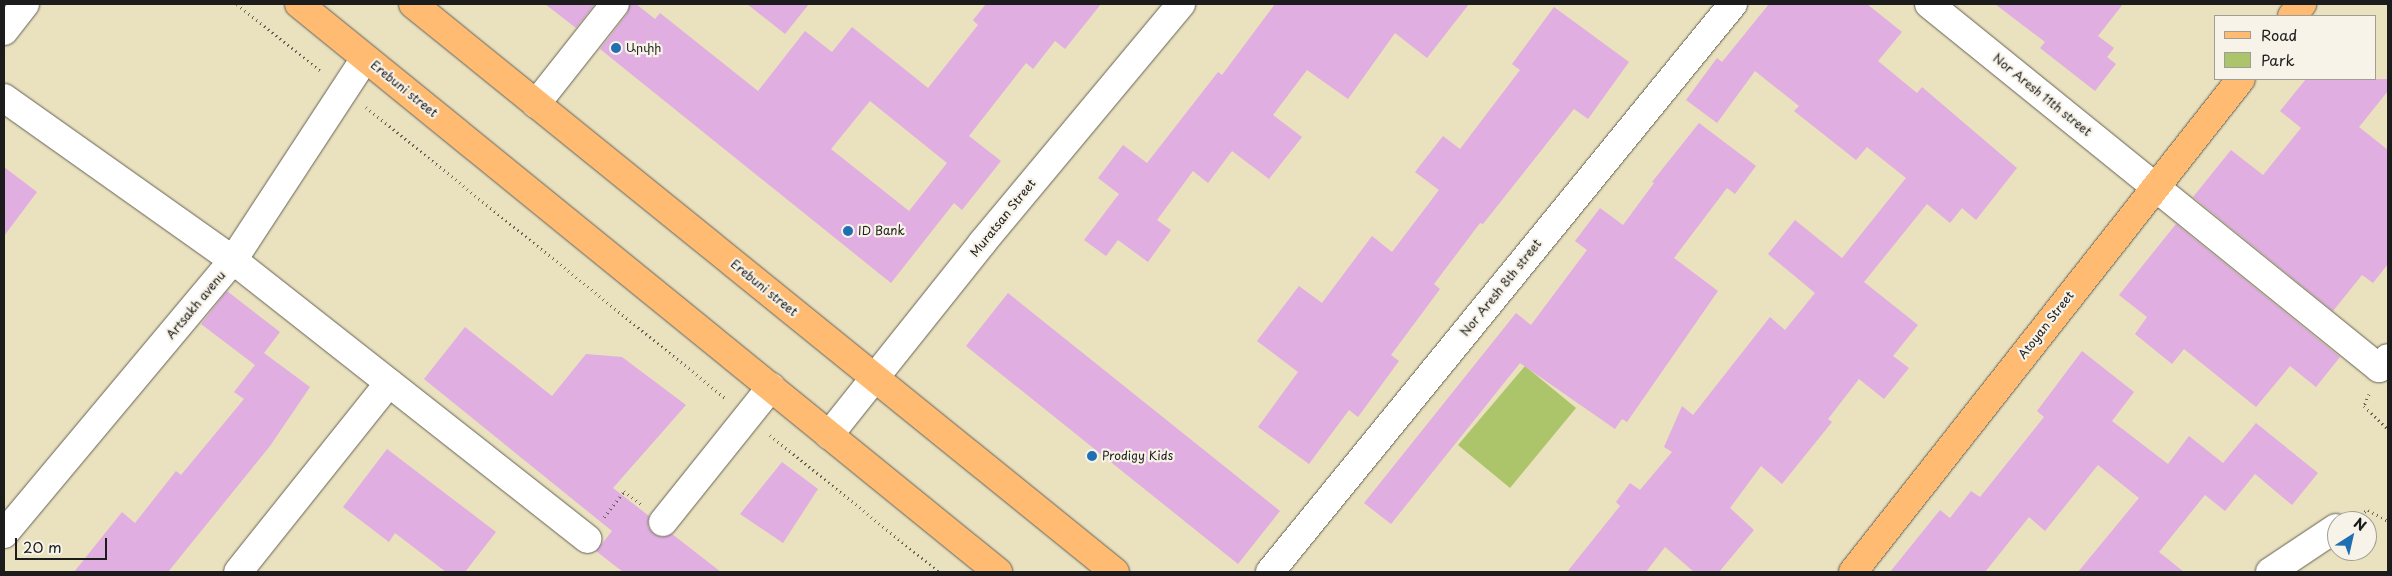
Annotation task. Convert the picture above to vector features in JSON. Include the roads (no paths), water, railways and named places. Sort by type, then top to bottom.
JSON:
[{"type":"main road","name":"Erebuni street","points":[[299,4],[998,572]]},
{"type":"main road","name":"Erebuni street","points":[[413,4],[1115,572]]},
{"type":"main road","points":[[2293,15],[2302,4]]},
{"type":"main road","name":"Atoyan Street","points":[[1853,572],[2240,80]]},
{"type":"street","points":[[4,31],[25,4]]},
{"type":"street","points":[[536,104],[615,4]]},
{"type":"street","name":"Muratsan Street","points":[[829,435],[982,243],[1181,4]]},
{"type":"street","name":"Nor Aresh 8th street","points":[[1270,572],[1733,4]]},
{"type":"street","name":"Nor Aresh 11th street","points":[[1929,4],[2155,186],[2384,363]]},
{"type":"street","name":"Artsakh avenu","points":[[4,534],[233,260],[365,58]]},
{"type":"street","points":[[4,98],[233,260],[587,539]]},
{"type":"street","points":[[238,572],[389,384]]},
{"type":"street","points":[[663,522],[771,387]]},
{"type":"street","points":[[2270,572],[2327,535]]},
{"type":"place","name":"Արփի","points":[[616,48]]},
{"type":"place","name":"ID Bank","points":[[848,231]]},
{"type":"place","name":"Prodigy Kids","points":[[1092,456]]}]
